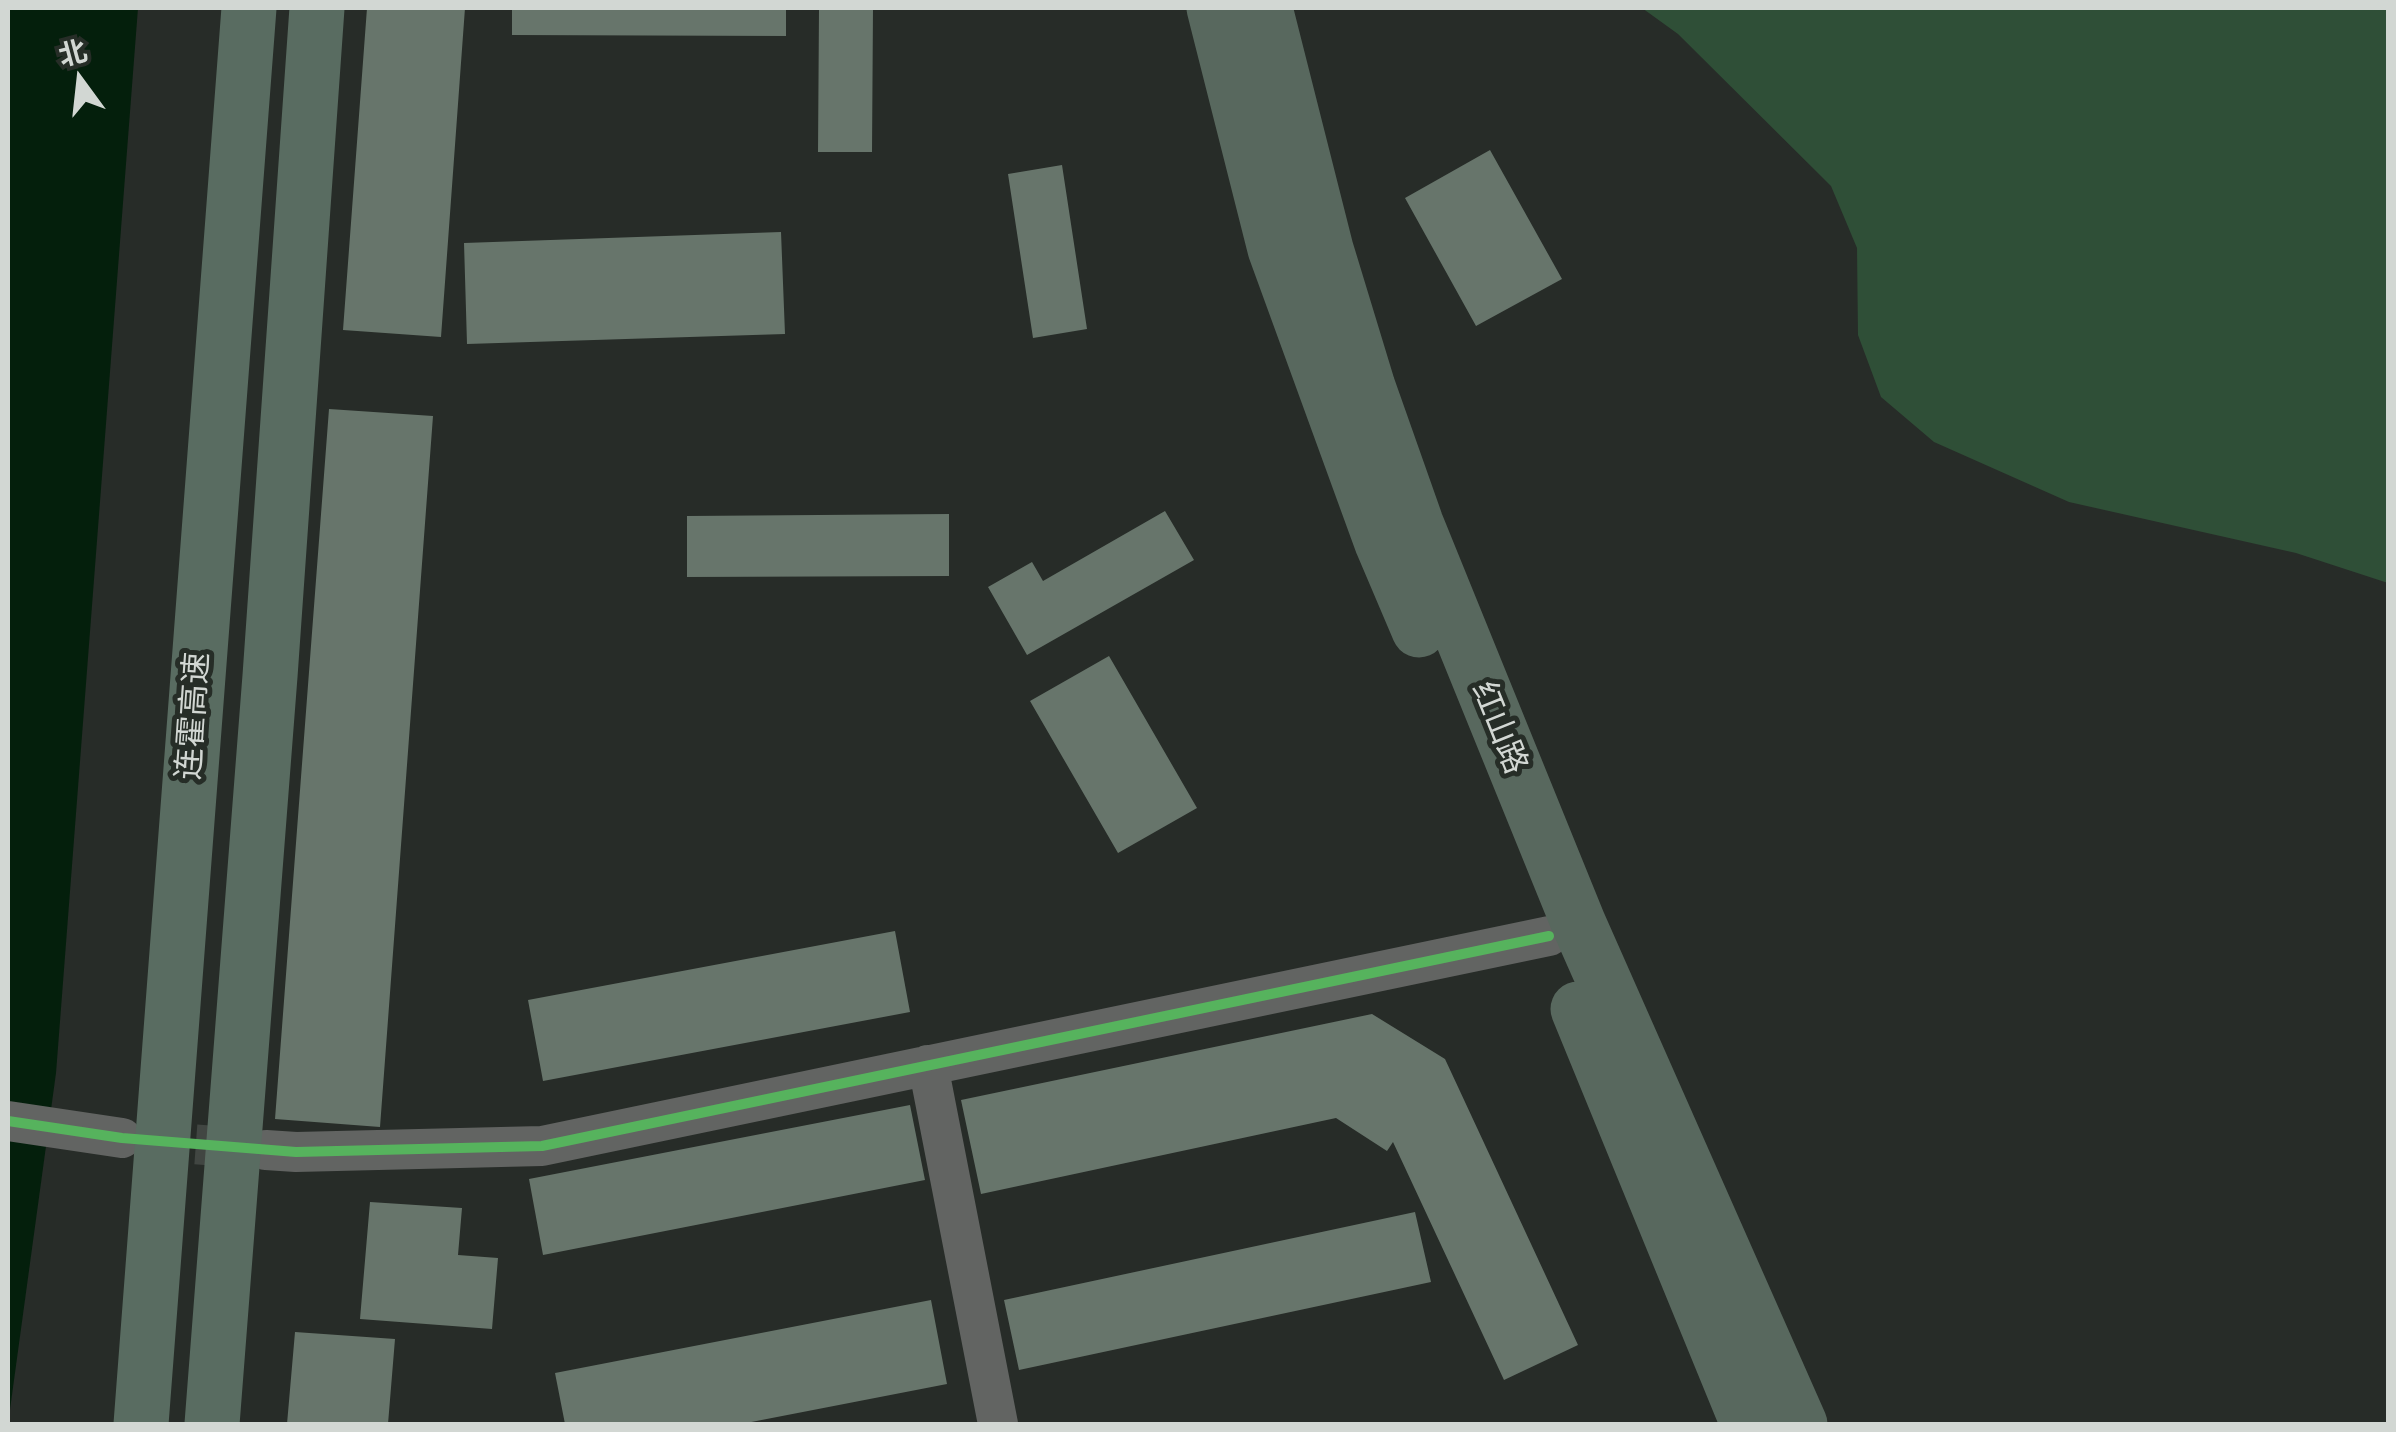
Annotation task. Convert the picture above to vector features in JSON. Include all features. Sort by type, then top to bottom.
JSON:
[{"type":"highway","name":"连霍高速","points":[[141,1424],[248,8]]},
{"type":"highway","points":[[212,1424],[317,8]]},
{"type":"highway","name":"红山路","points":[[1214,8],[1275,250],[1382,543],[1549,936],[1748,1424]]},
{"type":"highway","name":"红山路","points":[[1265,8],[1326,248],[1368,386],[1416,523],[1578,922],[1800,1424]]},
{"type":"street","points":[[266,1150],[542,1146],[1549,936]]},
{"type":"street","points":[[928,1066],[998,1424]]},
{"type":"street","points":[[8,1121],[122,1138]]},
{"type":"shaded area","points":[[8,8],[138,8],[56,1073],[8,1424]]},
{"type":"shaded area","points":[[1642,8],[2388,8],[2388,583],[2296,553],[2069,502],[1934,442],[1881,397],[1858,335],[1857,248],[1831,186],[1678,34]]},
{"type":"building","points":[[367,8],[465,8],[441,337],[343,330]]},
{"type":"building","points":[[512,8],[786,8],[786,36],[512,35]]},
{"type":"building","points":[[819,8],[873,8],[872,152],[818,152]]},
{"type":"building","points":[[1490,150],[1562,279],[1476,326],[1405,198]]},
{"type":"building","points":[[1062,165],[1087,329],[1033,338],[1008,174]]},
{"type":"building","points":[[781,232],[785,334],[467,344],[464,243]]},
{"type":"building","points":[[329,409],[433,416],[380,1127],[275,1119]]},
{"type":"building","points":[[1165,511],[1194,560],[1027,655],[988,587],[1032,562],[1043,581]]},
{"type":"building","points":[[949,514],[949,576],[687,577],[687,516]]},
{"type":"building","points":[[1109,656],[1197,808],[1118,853],[1030,701]]},
{"type":"building","points":[[895,931],[910,1012],[543,1081],[528,1000]]},
{"type":"building","points":[[1372,1014],[1445,1059],[1578,1345],[1504,1380],[1393,1142],[1387,1151],[1336,1118],[981,1194],[961,1100]]},
{"type":"building","points":[[910,1105],[925,1180],[543,1255],[529,1179]]},
{"type":"building","points":[[370,1202],[462,1208],[458,1255],[498,1258],[492,1329],[360,1319]]},
{"type":"building","points":[[1415,1212],[1431,1282],[1019,1370],[1004,1300]]},
{"type":"building","points":[[931,1300],[947,1384],[741,1424],[565,1424],[555,1373]]},
{"type":"building","points":[[295,1332],[395,1339],[388,1424],[287,1424]]},
{"type":"tunnel","points":[[136,1140],[258,1149]]},
{"type":"cycle path","points":[[8,1121],[122,1138],[296,1152],[542,1146],[1549,936]]}]
